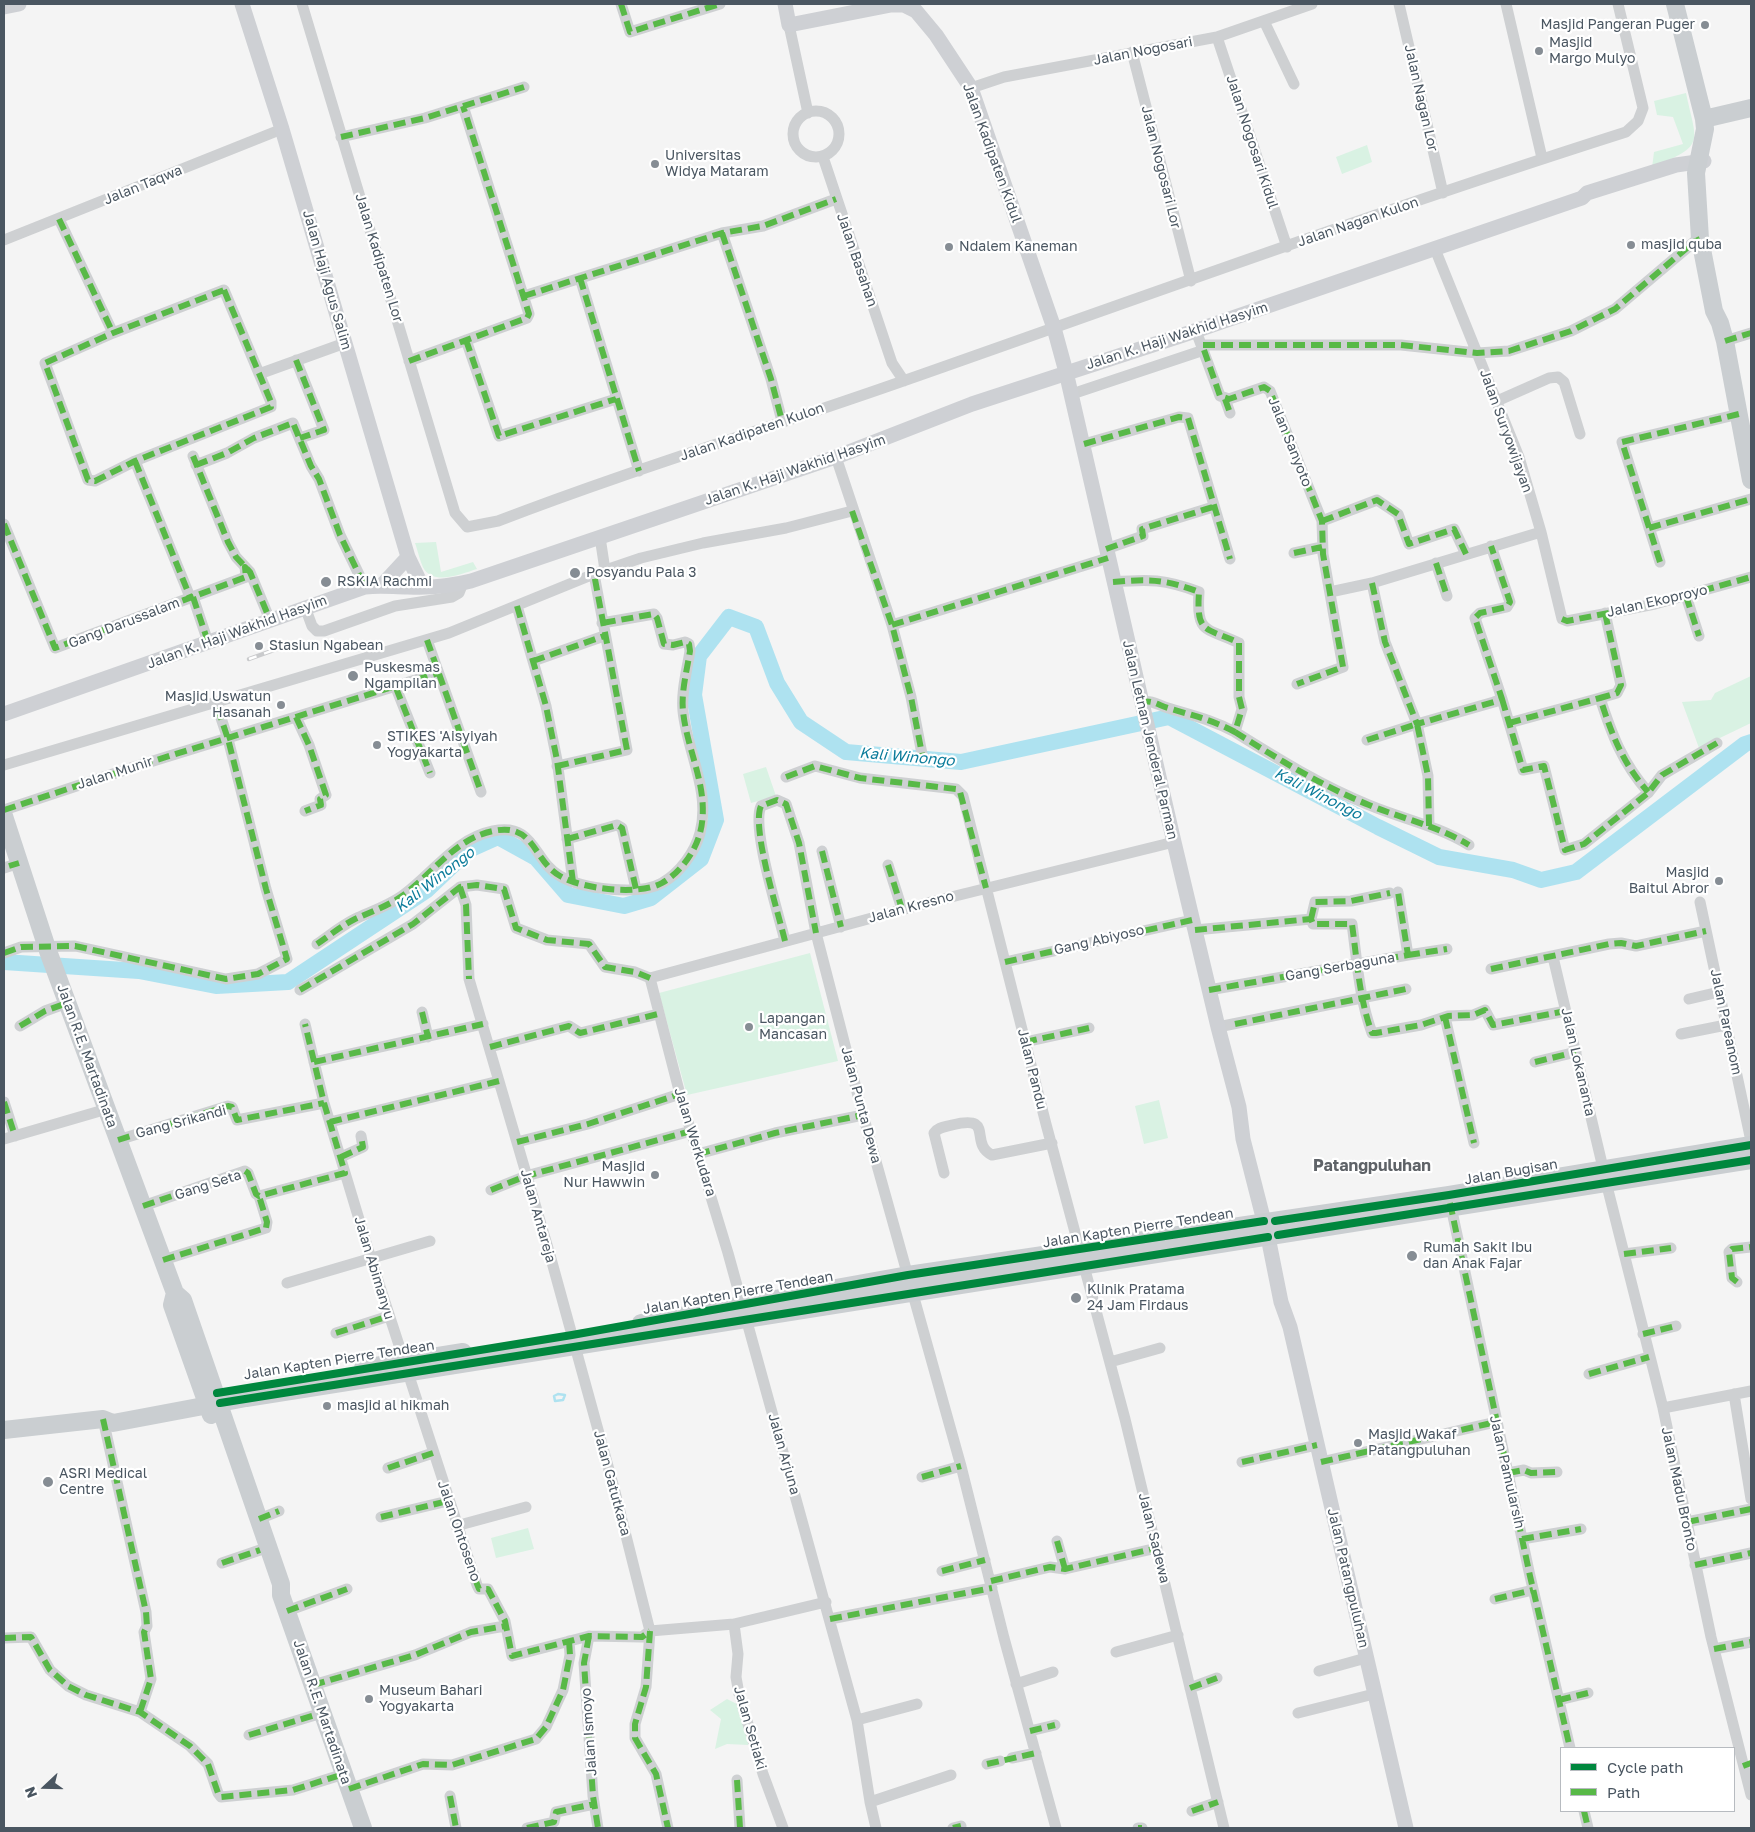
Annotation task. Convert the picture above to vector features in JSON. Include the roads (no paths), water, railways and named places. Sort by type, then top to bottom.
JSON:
[{"type":"main road","points":[[1675,4],[1708,123]]},
{"type":"main road","points":[[1686,4],[1708,123],[1701,167],[1700,239],[1714,311],[1720,323],[1725,342],[1751,480]]},
{"type":"main road","points":[[1708,123],[1751,108]]},
{"type":"main road","points":[[1708,123],[1751,117]]},
{"type":"main road","points":[[1701,167],[1710,238],[1724,307],[1720,323]]},
{"type":"main road","name":"Jalan R.E. Martadinata","points":[[4,816],[11,865],[47,949],[175,1293],[183,1300],[204,1395],[224,1433],[259,1519],[281,1584],[284,1603],[363,1828]]},
{"type":"main road","name":"Jalan Bugisan","points":[[1271,1228],[1604,1175],[1751,1145]]},
{"type":"main road","name":"Jalan Bugisan","points":[[1604,1175],[1751,1160]]},
{"type":"main road","name":"Jalan Kapten Pierre Tendean","points":[[4,1430],[103,1419],[111,1412],[204,1395],[241,1394],[910,1284],[1271,1228]]},
{"type":"main road","points":[[204,1395],[210,1422],[224,1433],[241,1394]]},
{"type":"main road","name":"Jalan R.E. Martadinata","points":[[224,1433],[260,1550],[274,1587],[284,1603]]},
{"type":"street","points":[[4,7],[19,4]]},
{"type":"street","name":"Jalan Haji Agus Salim","points":[[242,4],[282,129],[416,587]]},
{"type":"street","name":"Jalan Kadipaten Lor","points":[[302,4],[455,513]]},
{"type":"street","points":[[621,4],[630,32],[720,4]]},
{"type":"street","points":[[785,4],[808,113]]},
{"type":"street","name":"Jalan Nogosari","points":[[971,88],[1004,77],[1217,37],[1312,4]]},
{"type":"street","name":"Jalan Nagan Lor","points":[[1398,4],[1442,193]]},
{"type":"street","points":[[1506,4],[1542,158]]},
{"type":"street","name":"Jalan Nagan Kulon","points":[[1054,328],[1542,158],[1626,132],[1642,116],[1641,99],[1618,4]]},
{"type":"street","name":"Jalan Kadipaten Kidul","points":[[789,25],[891,5],[904,5],[921,16],[971,88],[1054,328],[1066,372]]},
{"type":"street","points":[[1264,21],[1294,84]]},
{"type":"street","name":"Jalan Nogosari Kidul","points":[[1217,37],[1287,247]]},
{"type":"street","name":"Jalan Nogosari Lor","points":[[1132,52],[1191,281]]},
{"type":"street","points":[[341,137],[425,118],[524,87]]},
{"type":"street","points":[[409,361],[527,318],[529,311],[463,106]]},
{"type":"street","points":[[822,112],[829,115],[838,126],[839,141],[835,148],[823,157],[816,158],[803,153],[794,141],[794,128],[802,116],[808,113],[822,112]]},
{"type":"street","name":"Jalan Taqwa","points":[[4,240],[282,129]]},
{"type":"street","name":"Jalan Basahan","points":[[823,157],[892,362],[904,381]]},
{"type":"street","name":"Jalan K. Haji Wakhid Hasyim","points":[[4,714],[365,587],[383,584],[416,587],[463,583],[836,457],[972,404],[1435,249],[1582,198],[1587,193],[1676,165],[1701,167]]},
{"type":"street","points":[[524,296],[722,233],[763,226],[836,199]]},
{"type":"street","points":[[59,219],[113,333]]},
{"type":"street","points":[[722,233],[771,379],[782,421]]},
{"type":"street","points":[[1072,394],[1203,348],[1401,346],[1477,353],[1509,351],[1571,331],[1615,309],[1700,239]]},
{"type":"street","name":"Jalan Suryowijayan","points":[[1435,249],[1519,457],[1541,532],[1562,619]]},
{"type":"street","points":[[580,278],[639,472]]},
{"type":"street","points":[[224,290],[259,374],[271,402],[270,408],[135,461],[95,481],[88,480],[44,365],[47,360],[224,290]]},
{"type":"street","name":"Jalan Kadipaten Kulon","points":[[455,513],[467,527],[485,525],[1054,328]]},
{"type":"street","points":[[1196,330],[1218,391],[1225,399],[1230,413]]},
{"type":"street","points":[[1725,342],[1751,333]]},
{"type":"street","points":[[466,340],[499,436],[616,399]]},
{"type":"street","points":[[259,374],[345,343]]},
{"type":"street","points":[[296,360],[324,430],[300,438]]},
{"type":"street","name":"Jalan Basahan","points":[[890,385],[892,362]]},
{"type":"street","name":"Jalan Letnan Jenderal Parman","points":[[1066,372],[1174,842],[1218,1028],[1239,1107],[1243,1139],[1271,1228],[1291,1306],[1290,1327]]},
{"type":"street","points":[[1497,401],[1549,378],[1558,377],[1564,382],[1580,434]]},
{"type":"street","name":"Jalan Sanyoto","points":[[1225,399],[1229,400],[1264,387],[1270,391],[1322,521],[1322,548],[1342,667],[1297,684]]},
{"type":"street","points":[[1660,562],[1622,442],[1739,414]]},
{"type":"street","points":[[1084,444],[1184,416],[1190,423],[1230,559]]},
{"type":"street","points":[[270,620],[248,569],[228,542],[195,461],[227,453],[254,438],[293,423],[311,466],[319,479],[340,535],[365,587]]},
{"type":"street","points":[[836,457],[853,508],[852,511],[892,625],[911,697],[922,754]]},
{"type":"street","points":[[135,461],[208,642]]},
{"type":"street","points":[[1649,528],[1751,499]]},
{"type":"street","points":[[1322,521],[1378,500],[1398,514],[1410,544],[1453,526],[1466,554]]},
{"type":"street","points":[[892,625],[1107,553],[1143,536],[1142,529],[1213,506]]},
{"type":"street","points":[[4,765],[427,640],[599,572],[641,558],[786,528],[852,511]]},
{"type":"street","name":"Gang Darussalam","points":[[4,524],[54,648],[246,577],[248,569]]},
{"type":"street","points":[[1330,592],[1372,583],[1541,532]]},
{"type":"street","points":[[557,766],[628,750],[602,624],[599,572],[600,537]]},
{"type":"street","points":[[1491,546],[1510,602],[1507,606],[1480,613],[1475,618],[1502,699],[1522,770],[1544,766],[1565,850],[1584,844],[1648,792],[1662,775],[1717,743]]},
{"type":"street","points":[[1294,553],[1322,548]]},
{"type":"street","points":[[383,584],[408,557]]},
{"type":"street","points":[[1436,563],[1447,596]]},
{"type":"street","name":"Jalan Ekoproyo","points":[[1562,619],[1567,621],[1686,596],[1751,577]]},
{"type":"street","points":[[1113,582],[1147,579],[1169,582],[1199,592],[1199,620],[1204,629],[1239,644],[1239,697],[1242,709],[1234,732]]},
{"type":"street","points":[[305,607],[312,626],[320,631],[395,606],[452,597],[459,593],[463,583]]},
{"type":"street","points":[[1372,583],[1385,642],[1417,724],[1428,776],[1429,826]]},
{"type":"street","points":[[395,606],[416,587]]},
{"type":"street","points":[[1686,596],[1699,636]]},
{"type":"street","points":[[517,606],[544,695],[557,766],[573,882]]},
{"type":"street","points":[[1509,723],[1617,693],[1621,685],[1605,613]]},
{"type":"street","points":[[317,944],[354,920],[402,896],[471,838],[494,831],[513,830],[522,834],[555,873],[573,882],[594,888],[636,889],[662,883],[674,873],[695,849],[700,833],[703,803],[683,706],[690,651],[689,644],[685,642],[673,645],[662,642],[657,618],[654,614],[602,624]]},
{"type":"street","points":[[533,661],[604,636]]},
{"type":"street","points":[[427,640],[481,792]]},
{"type":"street","name":"Jalan Munir","points":[[4,810],[136,766],[396,688],[438,673]]},
{"type":"street","points":[[396,688],[430,773]]},
{"type":"street","points":[[1600,698],[1611,732],[1624,761],[1648,792]]},
{"type":"street","points":[[1367,740],[1502,699]]},
{"type":"street","points":[[1142,703],[1150,701],[1166,708],[1191,713],[1234,732],[1334,790],[1429,826],[1469,845]]},
{"type":"street","points":[[4,953],[21,947],[47,949],[75,946],[226,979],[258,974],[287,959],[266,889],[228,739],[216,703]]},
{"type":"street","points":[[296,717],[309,745],[326,795],[320,798],[321,805],[305,811]]},
{"type":"street","name":"Jalan Pandu","points":[[786,777],[815,766],[860,778],[956,789],[960,792],[1083,1257]]},
{"type":"street","name":"Jalan Punta Dewa","points":[[785,941],[762,845],[758,815],[761,806],[776,800],[786,804],[796,834],[816,933],[863,1115],[961,1466],[1016,1684],[1056,1828]]},
{"type":"street","points":[[567,839],[617,825],[622,828],[636,889]]},
{"type":"street","name":"Jalan Kresno","points":[[650,978],[902,909],[1174,842]]},
{"type":"street","points":[[822,851],[841,926]]},
{"type":"street","points":[[888,865],[902,909]]},
{"type":"street","points":[[300,990],[404,930],[460,887],[478,885],[502,888],[509,901],[512,921],[518,930],[547,940],[586,943],[592,947],[605,967],[635,972],[650,978]]},
{"type":"street","name":"Jalan Antareja","points":[[460,887],[466,906],[469,979],[573,1340]]},
{"type":"street","name":"Gang Serbaguna","points":[[1209,990],[1408,955],[1394,892],[1351,901],[1315,902],[1311,919]]},
{"type":"street","name":"Jalan Pareanom","points":[[1700,902],[1751,1141]]},
{"type":"street","name":"Gang Abiyoso","points":[[1005,962],[1194,925],[1311,919],[1313,924],[1352,924],[1357,964]]},
{"type":"street","points":[[1491,969],[1609,944],[1621,943],[1636,946],[1706,931]]},
{"type":"street","points":[[1408,955],[1447,949]]},
{"type":"street","name":"Jalan Lokananta","points":[[1553,956],[1604,1175]]},
{"type":"street","points":[[1357,964],[1370,1026],[1372,1032],[1376,1033],[1421,1025],[1445,1017],[1473,1015],[1485,1010],[1493,1025],[1566,1011]]},
{"type":"street","name":"Jalan Werkudara","points":[[650,978],[680,1094],[743,1312]]},
{"type":"street","points":[[1218,1028],[1406,989]]},
{"type":"street","points":[[1689,999],[1719,992]]},
{"type":"street","points":[[20,1026],[45,1011],[67,1003]]},
{"type":"street","points":[[422,1012],[428,1037]]},
{"type":"street","points":[[490,1047],[569,1026],[580,1033],[658,1014]]},
{"type":"street","points":[[1445,1017],[1474,1143]]},
{"type":"street","name":"Jalan Abimanyu","points":[[305,1024],[324,1103],[370,1259],[406,1367]]},
{"type":"street","points":[[314,1062],[483,1024]]},
{"type":"street","points":[[1681,1034],[1726,1025]]},
{"type":"street","points":[[1025,1042],[1090,1028]]},
{"type":"street","points":[[1535,1062],[1576,1052]]},
{"type":"street","points":[[330,1122],[499,1081]]},
{"type":"street","points":[[517,1142],[588,1124],[680,1094]]},
{"type":"street","points":[[4,1102],[9,1138],[107,1109]]},
{"type":"street","name":"Gang Srikandi","points":[[118,1140],[228,1106],[232,1108],[237,1120],[324,1103]]},
{"type":"street","points":[[698,1154],[784,1131],[863,1115]]},
{"type":"street","points":[[944,1173],[934,1133],[939,1128],[972,1121],[978,1126],[984,1146],[992,1155],[1052,1143]]},
{"type":"street","points":[[491,1190],[526,1176],[691,1131]]},
{"type":"street","points":[[341,1157],[364,1147],[361,1136]]},
{"type":"street","name":"Gang Seta","points":[[143,1206],[246,1171],[256,1195],[259,1196],[345,1174]]},
{"type":"street","name":"Jalan Madu Bronto","points":[[1604,1175],[1663,1408],[1714,1649],[1747,1765],[1751,1795]]},
{"type":"street","points":[[163,1260],[266,1228],[267,1222],[259,1196]]},
{"type":"street","name":"Jalan Pamularsih","points":[[1450,1201],[1496,1422],[1570,1747]]},
{"type":"street","points":[[287,1282],[430,1241]]},
{"type":"street","points":[[1738,1282],[1732,1278],[1729,1252],[1732,1249],[1751,1247]]},
{"type":"street","points":[[1624,1254],[1672,1248]]},
{"type":"street","name":"Jalan Sadewa","points":[[1083,1257],[1178,1635],[1224,1828]]},
{"type":"street","name":"Jalan Arjuna","points":[[743,1312],[826,1602],[857,1720],[876,1828]]},
{"type":"street","points":[[336,1333],[389,1316]]},
{"type":"street","points":[[1644,1334],[1676,1326]]},
{"type":"street","name":"Jalan Patangpuluhan","points":[[1290,1327],[1406,1828]]},
{"type":"street","name":"Jalan Gatutkaca","points":[[573,1340],[616,1496],[650,1631],[646,1687],[635,1724],[636,1738],[656,1774],[668,1828]]},
{"type":"street","points":[[1110,1362],[1160,1348]]},
{"type":"street","points":[[1589,1374],[1650,1357]]},
{"type":"street","name":"Jalan Ontoseno","points":[[406,1367],[456,1526],[477,1585],[479,1588],[488,1589],[505,1621],[512,1656],[589,1636],[642,1637],[650,1631]]},
{"type":"street","points":[[1663,1408],[1751,1391]]},
{"type":"street","points":[[1734,1394],[1751,1499]]},
{"type":"street","points":[[103,1419],[146,1612],[147,1626],[144,1632],[151,1678],[140,1712]]},
{"type":"street","points":[[1321,1462],[1496,1422]]},
{"type":"street","points":[[1242,1462],[1317,1445]]},
{"type":"street","points":[[388,1468],[433,1453]]},
{"type":"street","points":[[922,1477],[961,1466]]},
{"type":"street","points":[[1508,1473],[1524,1470],[1531,1474],[1557,1472]]},
{"type":"street","points":[[381,1517],[448,1501]]},
{"type":"street","points":[[456,1526],[526,1507]]},
{"type":"street","points":[[1686,1522],[1751,1509]]},
{"type":"street","points":[[259,1519],[279,1511]]},
{"type":"street","points":[[1522,1539],[1581,1530]]},
{"type":"street","points":[[1058,1541],[1064,1569]]},
{"type":"street","points":[[830,1619],[991,1585],[1050,1567],[1064,1569],[1156,1548]]},
{"type":"street","points":[[222,1563],[260,1550]]},
{"type":"street","points":[[1695,1565],[1751,1553]]},
{"type":"street","points":[[942,1572],[985,1560]]},
{"type":"street","points":[[284,1603],[347,1589]]},
{"type":"street","points":[[1495,1599],[1533,1590]]},
{"type":"street","points":[[650,1631],[734,1624],[826,1602]]},
{"type":"street","name":"Jalan Setiaki","points":[[734,1624],[738,1654],[736,1677],[740,1694],[763,1774],[783,1828]]},
{"type":"street","points":[[313,1685],[415,1655],[470,1632],[505,1626]]},
{"type":"street","points":[[1116,1652],[1178,1635]]},
{"type":"street","name":"Jalan Ismoyo","points":[[589,1636],[584,1663],[594,1804],[598,1828]]},
{"type":"street","points":[[4,1638],[31,1638],[50,1670],[68,1686],[86,1695],[140,1712],[172,1733],[205,1760],[221,1796],[293,1790],[346,1782],[423,1764],[452,1764],[536,1739],[546,1727],[563,1690],[570,1655],[569,1640]]},
{"type":"street","points":[[1714,1649],[1751,1642]]},
{"type":"street","points":[[1319,1671],[1366,1658]]},
{"type":"street","points":[[1016,1684],[1052,1672]]},
{"type":"street","points":[[1190,1688],[1217,1678]]},
{"type":"street","points":[[1559,1700],[1588,1693]]},
{"type":"street","points":[[1298,1713],[1374,1694]]},
{"type":"street","points":[[857,1720],[917,1704]]},
{"type":"street","points":[[249,1735],[322,1713]]},
{"type":"street","points":[[1030,1731],[1055,1725]]},
{"type":"street","points":[[1012,1758],[1036,1753]]},
{"type":"street","points":[[987,1764],[1000,1761]]},
{"type":"street","points":[[870,1802],[951,1775]]},
{"type":"street","points":[[737,1780],[740,1828]]},
{"type":"street","points":[[450,1796],[456,1828]]},
{"type":"street","points":[[1192,1811],[1218,1802]]},
{"type":"street","points":[[528,1828],[554,1822],[556,1812],[594,1804]]},
{"type":"street","points":[[1584,1812],[1588,1828]]},
{"type":"waterway","name":"Kali Winongo","points":[[4,962],[139,971],[216,986],[288,982],[427,890],[469,850],[498,837],[536,858],[568,895],[624,906],[651,898],[701,859],[716,820],[694,695],[699,656],[729,617],[756,627],[777,683],[801,722],[846,752],[961,762],[1169,717],[1439,857],[1513,870],[1541,880],[1576,872],[1745,744],[1751,742]]},
{"type":"waterway","points":[[558,1394],[565,1395],[563,1400],[555,1401],[554,1396],[558,1394]]},
{"type":"railway","points":[[249,659],[277,649]]},
{"type":"place","name":"Masjid Pangeran Puger","points":[[1705,25]]},
{"type":"place","name":"Masjid Margo Mulyo","points":[[1539,51]]},
{"type":"place","name":"Universitas Widya Mataram","points":[[655,164]]},
{"type":"place","name":"masjid quba","points":[[1631,245]]},
{"type":"place","name":"Ndalem Kaneman","points":[[949,247]]},
{"type":"place","name":"Posyandu Pala 3","points":[[575,573]]},
{"type":"place","name":"RSKIA Rachmi","points":[[326,582]]},
{"type":"place","name":"Stasiun Ngabean","points":[[259,646]]},
{"type":"place","name":"Puskesmas Ngampilan","points":[[353,676]]},
{"type":"place","name":"Masjid Uswatun Hasanah","points":[[281,705]]},
{"type":"place","name":"STIKES 'Aisyiyah Yogyakarta","points":[[377,745]]},
{"type":"place","name":"Masjid Baitul Abror","points":[[1719,881]]},
{"type":"place","name":"Lapangan Mancasan","points":[[749,1027]]},
{"type":"place","name":"Masjid Nur Hawwin","points":[[655,1175]]},
{"type":"place","name":"Rumah Sakit Ibu dan Anak Fajar","points":[[1412,1256]]},
{"type":"place","name":"Klinik Pratama 24 Jam Firdaus","points":[[1076,1298]]},
{"type":"place","name":"masjid al hikmah","points":[[327,1406]]},
{"type":"place","name":"Masjid Wakaf Patangpuluhan","points":[[1358,1443]]},
{"type":"place","name":"ASRI Medical Centre","points":[[48,1482]]},
{"type":"place","name":"Museum Bahari Yogyakarta","points":[[369,1699]]},
{"type":"district","name":"Patangpuluhan","points":[[1372,1166]]}]
